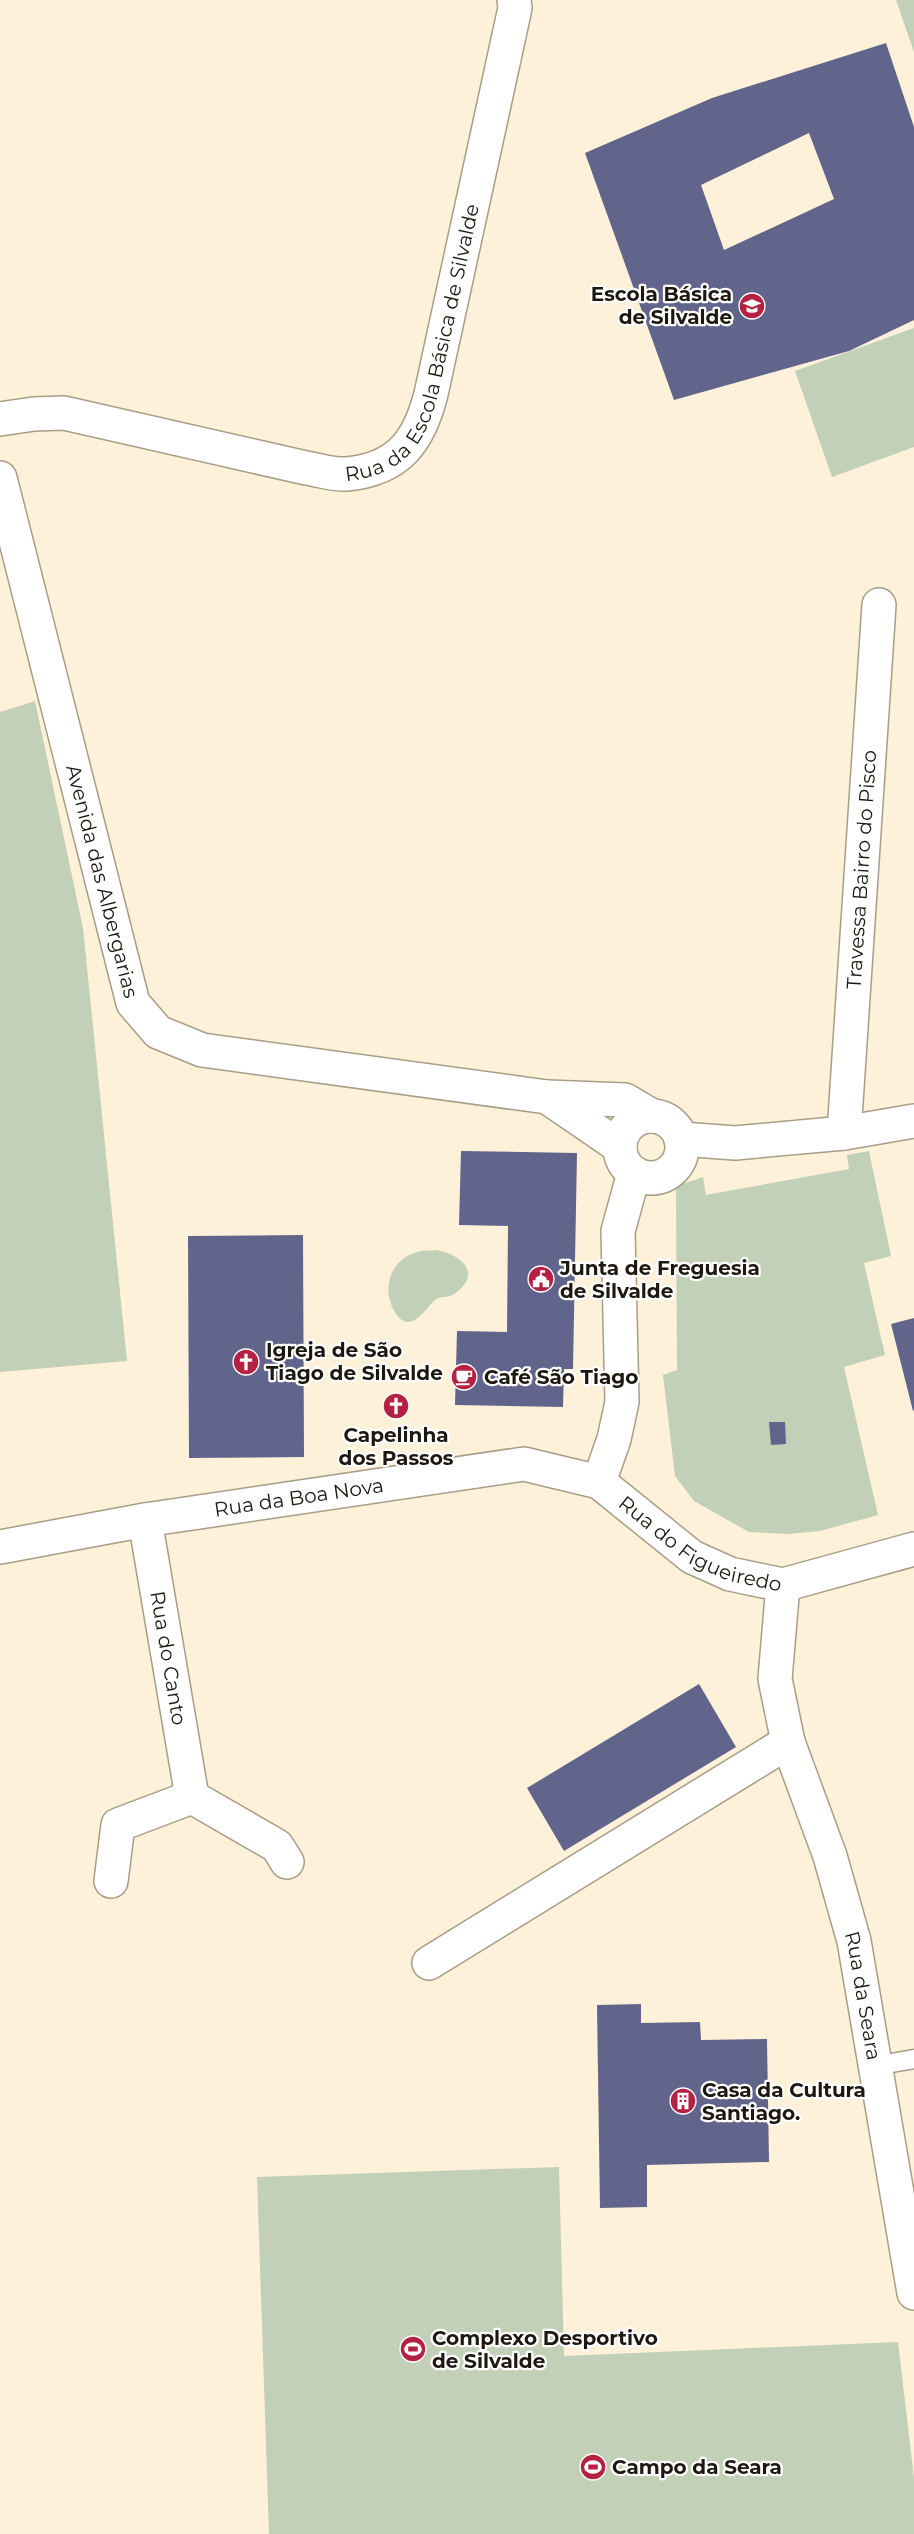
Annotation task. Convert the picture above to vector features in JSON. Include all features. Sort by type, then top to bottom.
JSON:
[{"type":"street","name":"Rua da Escola Básica de Silvalde","points":[[0,419],[34,414],[64,413],[306,468],[346,474],[373,468],[398,457],[413,441],[426,411],[515,8],[513,0]]},
{"type":"street","name":"Avenida das Albergarias","points":[[0,478],[133,1003],[158,1032],[202,1050],[547,1097],[625,1101],[652,1116]]},
{"type":"street","name":"Travessa Bairro do Pisco","points":[[844,1133],[879,605]]},
{"type":"street","name":"Avenida das Albergarias","points":[[547,1097],[627,1160]]},
{"type":"street","points":[[599,1482],[614,1439],[622,1402],[618,1231],[627,1160],[622,1138],[627,1129],[642,1118],[652,1116],[670,1123],[681,1139],[680,1160],[666,1175],[645,1178],[627,1160]]},
{"type":"street","points":[[681,1139],[735,1143],[844,1133],[914,1121]]},
{"type":"street","name":"Rua da Boa Nova","points":[[0,1547],[145,1520],[524,1464],[599,1482]]},
{"type":"street","name":"Rua do Figueiredo","points":[[599,1482],[692,1557],[730,1574],[783,1585],[914,1549]]},
{"type":"street","name":"Rua do Canto","points":[[145,1520],[192,1797]]},
{"type":"street","name":"Rua da Seara","points":[[783,1585],[775,1679],[788,1742],[830,1856],[854,1941],[914,2294]]},
{"type":"street","points":[[429,1963],[788,1742]]},
{"type":"street","points":[[111,1881],[118,1825],[192,1797],[276,1846],[287,1862]]},
{"type":"lane","points":[[874,2066],[914,2059]]},
{"type":"green space","points":[[896,0],[914,0],[914,52]]},
{"type":"green space","points":[[914,328],[914,447],[832,477],[795,371]]},
{"type":"green space","points":[[35,701],[83,928],[127,1361],[0,1372],[0,712]]},
{"type":"green space","points":[[869,1151],[891,1256],[864,1263],[885,1355],[844,1367],[878,1515],[820,1531],[787,1534],[749,1532],[694,1501],[675,1476],[663,1375],[677,1370],[676,1186],[703,1177],[706,1195],[849,1169],[847,1155]]},
{"type":"green space","points":[[436,1250],[461,1260],[468,1272],[467,1279],[463,1287],[450,1296],[436,1299],[418,1318],[408,1322],[403,1320],[397,1315],[389,1297],[388,1287],[394,1269],[407,1256],[419,1251]]},
{"type":"green space","name":"Complexo Desportivo de Silvalde","points":[[559,2167],[564,2356],[898,2342],[914,2478],[914,2534],[269,2534],[257,2177]]},
{"type":"building","points":[[886,43],[914,127],[914,320],[849,351],[674,400],[585,153],[712,98]],"holes":[[[809,133],[834,199],[724,250],[701,185]]]},
{"type":"building","name":"Junta de Freguesia de Silvalde","points":[[461,1151],[577,1153],[573,1369],[564,1369],[563,1407],[455,1405],[457,1331],[507,1332],[508,1226],[459,1225]]},
{"type":"building","name":"Igreja de São Tiago de Silvalde","points":[[303,1235],[304,1457],[189,1458],[188,1236]]},
{"type":"building","points":[[914,1318],[914,1410],[913,1411],[891,1324]]},
{"type":"building","name":"Capelinha dos Passos","points":[[389,1399],[403,1399],[402,1413],[389,1412]]},
{"type":"building","points":[[769,1422],[785,1422],[786,1444],[771,1445]]},
{"type":"building","points":[[699,1684],[736,1747],[564,1851],[527,1788]]},
{"type":"building","name":"Casa da Cultura Santiago.","points":[[641,2004],[641,2023],[700,2022],[701,2040],[767,2039],[769,2162],[647,2165],[647,2207],[600,2208],[597,2005]]},
{"type":"place","name":"Escola Básica de Silvalde","points":[[752,306]]},
{"type":"place","name":"Junta de Freguesia de Silvalde","points":[[541,1279]]},
{"type":"place","name":"Igreja de São Tiago de Silvalde","points":[[246,1362]]},
{"type":"place","name":"Café São Tiago","points":[[464,1377]]},
{"type":"place","name":"Capelinha dos Passos","points":[[396,1406]]},
{"type":"place","name":"Casa da Cultura Santiago.","points":[[683,2101]]},
{"type":"place","name":"Complexo Desportivo de Silvalde","points":[[413,2349]]},
{"type":"place","name":"Campo da Seara","points":[[593,2467]]}]
